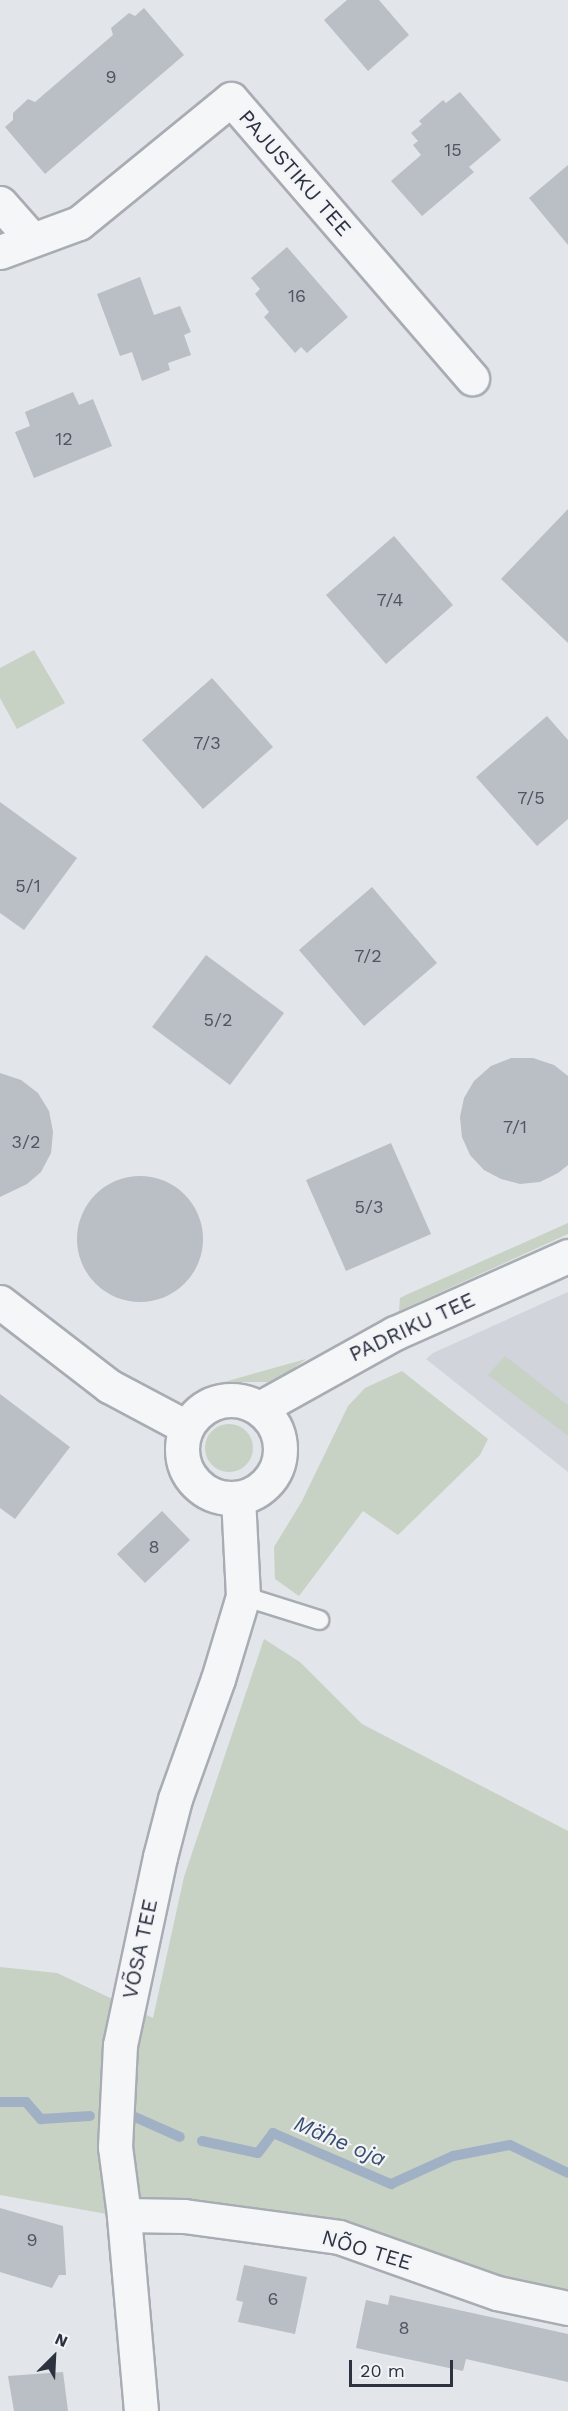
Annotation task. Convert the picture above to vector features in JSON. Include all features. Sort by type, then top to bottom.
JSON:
[{"type":"street","name":"PAJUSTIKU TEE","points":[[0,252],[80,223],[231,99],[472,378]]},
{"type":"street","points":[[0,203],[32,239]]},
{"type":"street","name":"PADRIKU TEE","points":[[260,1408],[395,1333],[568,1256]]},
{"type":"street","points":[[0,1302],[109,1386],[186,1427]]},
{"type":"street","points":[[227,1399],[244,1401],[260,1408],[278,1431],[281,1446],[280,1461],[274,1474],[265,1485],[252,1494],[238,1498],[211,1494],[189,1476],[182,1451],[186,1427],[196,1413],[210,1403],[227,1399]]},
{"type":"street","name":"VÕSA TEE","points":[[141,2411],[124,2215],[115,2147],[120,2045],[175,1799],[218,1679],[243,1596],[238,1498]]},
{"type":"street","name":"NÕO TEE","points":[[124,2215],[184,2216],[339,2237],[497,2293],[568,2308]]},
{"type":"lane","points":[[243,1596],[319,1620]]},
{"type":"shaded area","points":[[568,1292],[568,1472],[426,1359],[433,1353]]},
{"type":"green space","points":[[34,650],[65,703],[17,729],[0,698],[0,668]]},
{"type":"green space","points":[[568,1223],[568,1234],[399,1311],[400,1298]]},
{"type":"green space","points":[[505,1356],[568,1405],[568,1436],[488,1375]]},
{"type":"green space","points":[[306,1359],[279,1379],[268,1382],[224,1382]]},
{"type":"green space","points":[[402,1371],[488,1439],[480,1455],[398,1535],[363,1511],[299,1596],[275,1579],[274,1547],[302,1501],[348,1406],[365,1388]]},
{"type":"green space","points":[[224,1424],[234,1424],[249,1434],[253,1448],[249,1462],[243,1468],[234,1472],[224,1472],[209,1462],[205,1453],[205,1443],[215,1428]]},
{"type":"green space","points":[[264,1639],[300,1662],[362,1724],[568,1831],[568,2296],[0,2195],[0,1967],[57,1973],[153,2018],[184,1877]]},
{"type":"building","points":[[347,0],[379,0],[409,35],[368,71],[324,20]]},
{"type":"building","points":[[144,8],[184,55],[45,174],[5,127],[13,120],[13,113],[28,99],[35,102],[113,35],[111,28],[129,13],[135,16]]},
{"type":"building","points":[[460,92],[501,140],[469,167],[474,172],[422,216],[391,181],[421,155],[413,145],[418,141],[411,133],[422,124],[419,121],[443,100],[446,103]]},
{"type":"building","points":[[568,165],[568,245],[529,198]]},
{"type":"building","points":[[287,247],[348,317],[307,353],[301,347],[295,353],[264,317],[269,312],[255,294],[260,289],[251,278]]},
{"type":"building","points":[[140,277],[154,315],[180,306],[191,332],[184,335],[191,355],[168,363],[170,370],[142,381],[132,352],[120,356],[97,294]]},
{"type":"building","points":[[73,392],[79,405],[93,399],[112,446],[34,478],[15,432],[30,426],[25,412]]},
{"type":"building","points":[[568,509],[568,643],[501,579]]},
{"type":"building","points":[[394,536],[453,605],[386,664],[326,595]]},
{"type":"building","points":[[212,678],[273,747],[203,809],[142,740]]},
{"type":"building","points":[[547,716],[568,740],[568,819],[537,846],[476,777]]},
{"type":"building","points":[[0,802],[77,858],[24,930],[0,913]]},
{"type":"building","points":[[372,887],[437,963],[364,1026],[299,950]]},
{"type":"building","points":[[206,955],[284,1013],[230,1085],[152,1027]]},
{"type":"building","points":[[511,1058],[533,1058],[554,1065],[568,1076],[568,1165],[540,1182],[520,1184],[501,1179],[484,1170],[470,1155],[462,1137],[460,1117],[464,1098],[474,1081],[491,1066]]},
{"type":"building","points":[[0,1073],[21,1080],[38,1093],[49,1111],[53,1132],[51,1153],[41,1172],[27,1184],[0,1197]]},
{"type":"building","points":[[391,1143],[431,1234],[346,1271],[306,1180]]},
{"type":"building","points":[[140,1176],[164,1181],[185,1194],[198,1215],[203,1239],[198,1263],[185,1284],[164,1297],[140,1302],[116,1297],[95,1284],[82,1263],[77,1239],[82,1215],[95,1194],[116,1181]]},
{"type":"building","points":[[0,1394],[70,1447],[15,1519],[0,1508]]},
{"type":"building","points":[[162,1511],[190,1540],[145,1583],[117,1554]]},
{"type":"building","points":[[0,2208],[63,2226],[66,2275],[59,2275],[52,2288],[0,2272]]},
{"type":"building","points":[[244,2265],[307,2277],[295,2334],[238,2322],[243,2302],[236,2300]]},
{"type":"building","points":[[390,2295],[568,2334],[568,2382],[466,2359],[463,2371],[356,2348],[366,2300],[388,2305]]},
{"type":"building","points":[[63,2372],[68,2411],[14,2411],[8,2376]]},
{"type":"waterway","points":[[0,2102],[26,2102],[41,2119],[90,2116]]},
{"type":"waterway","name":"Mähe oja","points":[[135,2117],[180,2137]]},
{"type":"waterway","name":"Mähe oja","points":[[202,2141],[258,2153],[273,2133],[391,2184],[453,2156],[510,2145],[568,2173]]}]
